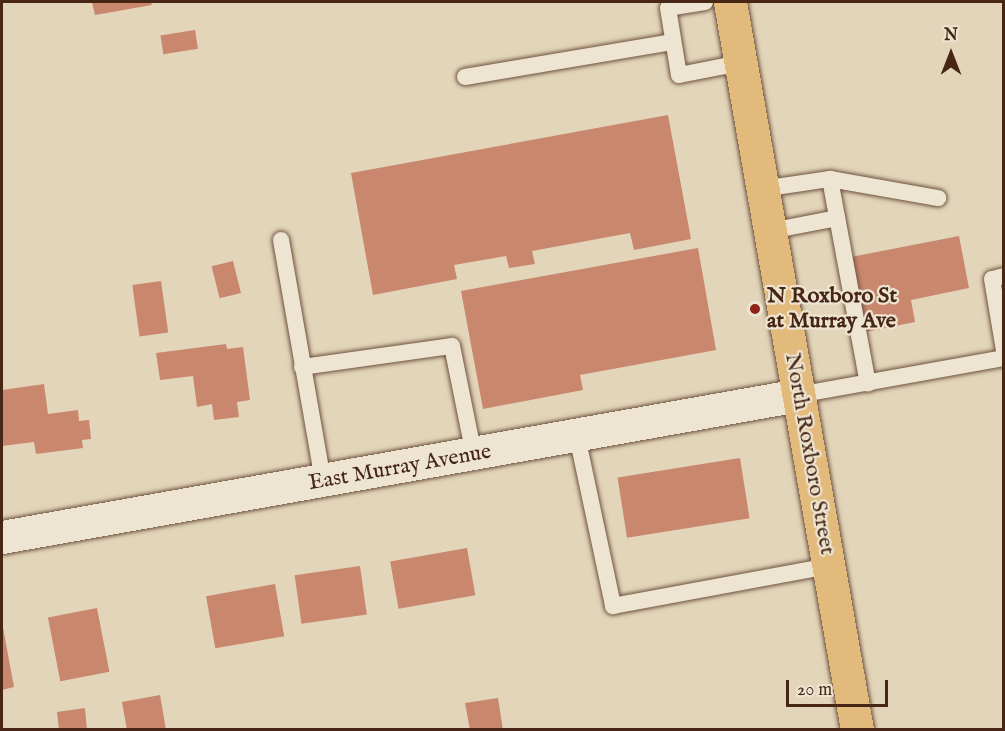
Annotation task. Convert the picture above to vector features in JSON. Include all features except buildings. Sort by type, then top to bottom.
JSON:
[{"type":"main road","name":"North Roxboro Street","points":[[730,2],[857,729]]},
{"type":"street","name":"East Murray Avenue","points":[[2,537],[323,482],[798,395]]},
{"type":"lane","points":[[705,2],[668,8],[673,42],[682,76],[741,63]]},
{"type":"lane","points":[[465,77],[673,42]]},
{"type":"lane","points":[[762,189],[830,179],[938,198]]},
{"type":"lane","points":[[830,179],[868,384]]},
{"type":"lane","points":[[770,231],[837,218]]},
{"type":"lane","points":[[281,240],[323,482]]},
{"type":"lane","points":[[1004,276],[992,279],[1004,351]]},
{"type":"lane","points":[[302,367],[452,346],[474,455]]},
{"type":"lane","points":[[798,395],[1004,358]]},
{"type":"lane","points":[[577,436],[613,606],[828,566]]},
{"type":"place","name":"N Roxboro St at Murray Ave","points":[[755,309]]}]
